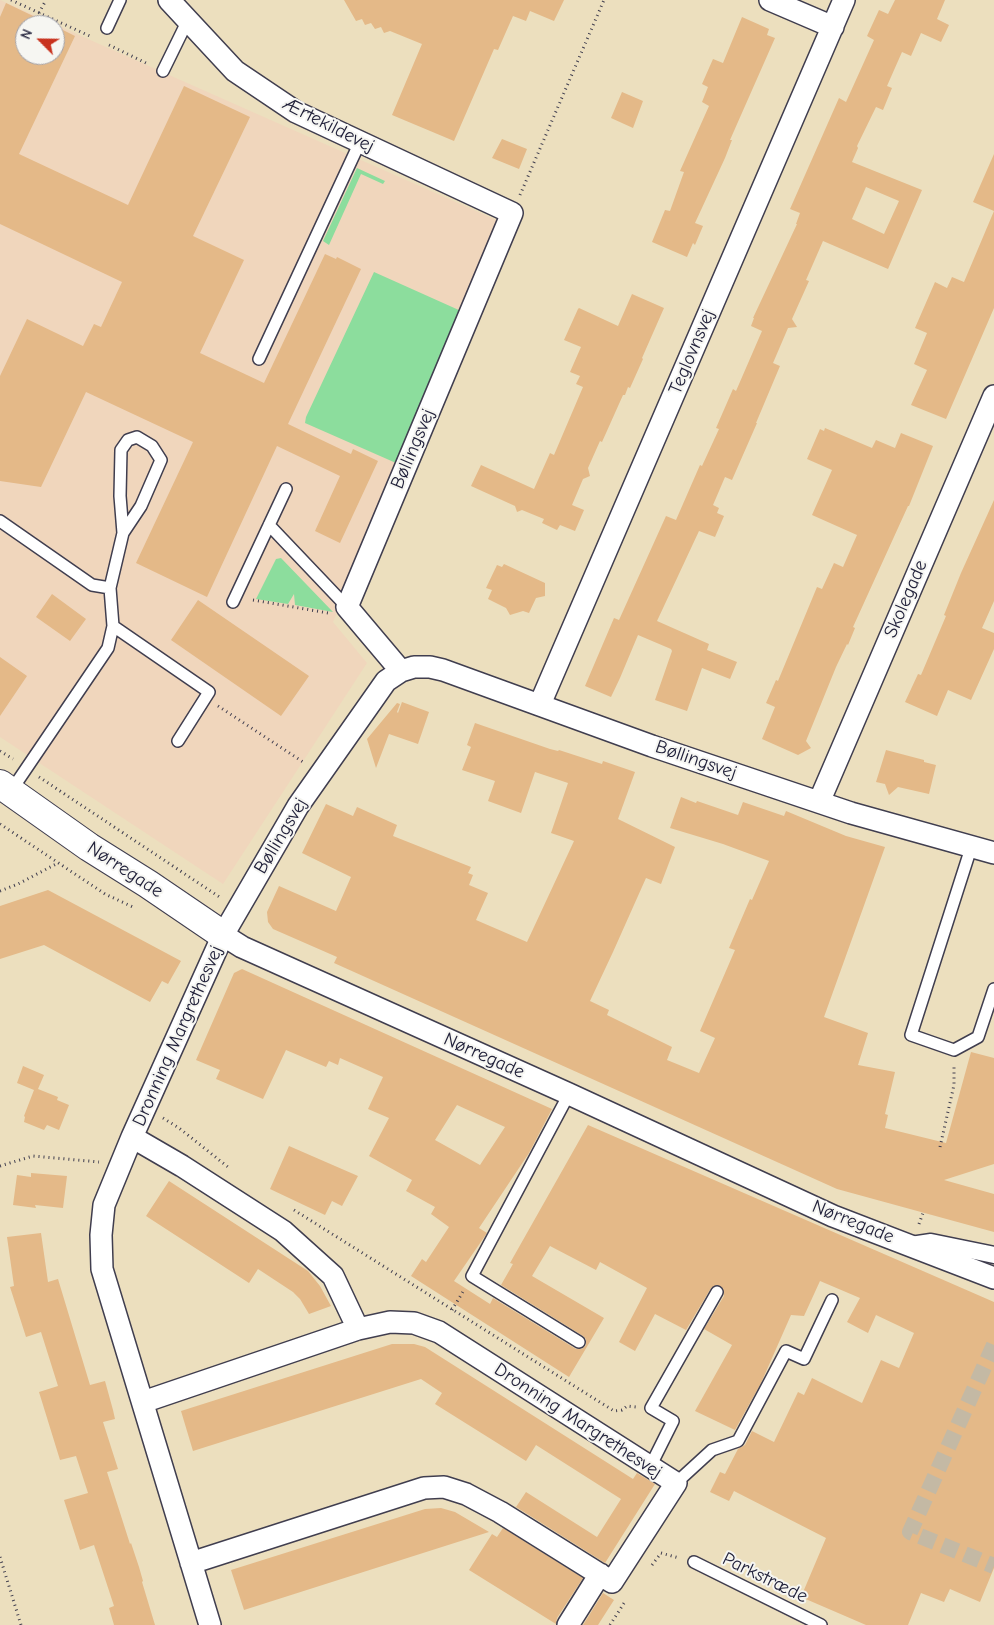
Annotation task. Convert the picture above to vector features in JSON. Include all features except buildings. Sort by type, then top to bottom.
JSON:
[{"type":"street","name":"Ærtekildevej","points":[[169,0],[235,71],[296,112],[512,213]]},
{"type":"street","points":[[770,0],[833,27]]},
{"type":"street","name":"Teglovnsvej","points":[[540,704],[844,0]]},
{"type":"street","name":"Bøllingsvej","points":[[351,612],[512,213]]},
{"type":"street","name":"Skolegade","points":[[819,802],[994,396]]},
{"type":"street","points":[[351,612],[401,671]]},
{"type":"street","name":"Bøllingsvej","points":[[223,935],[298,806],[386,681],[401,671],[414,667],[430,667],[443,670],[652,746],[851,813],[994,853]]},
{"type":"street","name":"Nørregade","points":[[6,787],[89,847],[242,947],[569,1094],[833,1216],[994,1278]]},
{"type":"street","name":"Dronning Margrethesvej","points":[[210,1625],[102,1270],[101,1235],[104,1205],[132,1137],[223,935]]},
{"type":"street","name":"Dronning Margrethesvej","points":[[132,1137],[182,1166],[283,1231],[333,1276],[358,1329]]},
{"type":"street","points":[[911,1245],[931,1242],[994,1255]]},
{"type":"street","name":"Dronning Margrethesvej","points":[[143,1402],[358,1329],[390,1322],[414,1323],[439,1332],[676,1484],[612,1582],[600,1574]]},
{"type":"street","points":[[191,1563],[424,1488],[444,1488],[466,1494],[500,1512],[600,1574],[568,1625]]},
{"type":"lane","points":[[107,28],[120,0]]},
{"type":"lane","points":[[163,71],[188,20]]},
{"type":"lane","points":[[259,358],[360,142]]},
{"type":"lane","points":[[6,787],[26,769],[108,648],[113,626],[110,588],[123,533],[120,496],[121,450],[128,440],[137,438],[152,446],[161,460],[141,506],[123,533]]},
{"type":"lane","points":[[234,600],[286,489]]},
{"type":"lane","points":[[0,521],[92,585],[110,588]]},
{"type":"lane","points":[[269,525],[351,612]]},
{"type":"lane","points":[[113,626],[209,692],[178,741]]},
{"type":"lane","points":[[971,848],[911,1035],[954,1050],[978,1037],[994,989]]},
{"type":"lane","points":[[569,1094],[472,1276],[579,1342]]},
{"type":"lane","points":[[650,1467],[673,1421],[651,1408],[717,1292]]},
{"type":"lane","points":[[676,1484],[712,1450],[738,1441],[786,1351],[804,1359],[832,1300]]},
{"type":"lane","name":"Parkstræde","points":[[694,1562],[821,1625]]},
{"type":"path","points":[[11,0],[163,71]]},
{"type":"path","points":[[39,13],[46,0]]},
{"type":"path","points":[[512,213],[604,0]]},
{"type":"path","points":[[234,600],[351,612]]},
{"type":"path","points":[[206,697],[320,774]]},
{"type":"path","points":[[0,751],[238,909]]},
{"type":"path","points":[[0,824],[105,894],[140,910]]},
{"type":"path","points":[[0,891],[18,884],[58,863]]},
{"type":"path","points":[[940,1148],[954,1084],[954,1050]]},
{"type":"path","points":[[144,1110],[163,1118],[179,1128],[230,1168]]},
{"type":"path","points":[[0,1166],[33,1156],[96,1160],[118,1171]]},
{"type":"path","points":[[286,1205],[614,1411],[622,1410],[626,1406],[651,1408]]},
{"type":"path","points":[[439,1332],[472,1276]]},
{"type":"path","points":[[650,1568],[661,1553],[694,1562]]},
{"type":"path","points":[[0,1557],[21,1625]]},
{"type":"path","points":[[610,1625],[629,1596]]},
{"type":"shaded area","points":[[0,0],[34,15],[15,15],[15,65],[65,65],[65,29],[503,223],[333,622],[367,663],[223,884],[0,737]]},
{"type":"green space","points":[[357,168],[385,181],[383,184],[361,174],[329,245],[323,241]]},
{"type":"green space","points":[[374,272],[461,311],[396,463],[305,423],[306,417]]},
{"type":"green space","points":[[281,558],[333,612],[295,605],[294,594],[288,604],[256,599],[276,559]]},
{"type":"tunnel","points":[[994,1345],[910,1532],[994,1566]]}]
